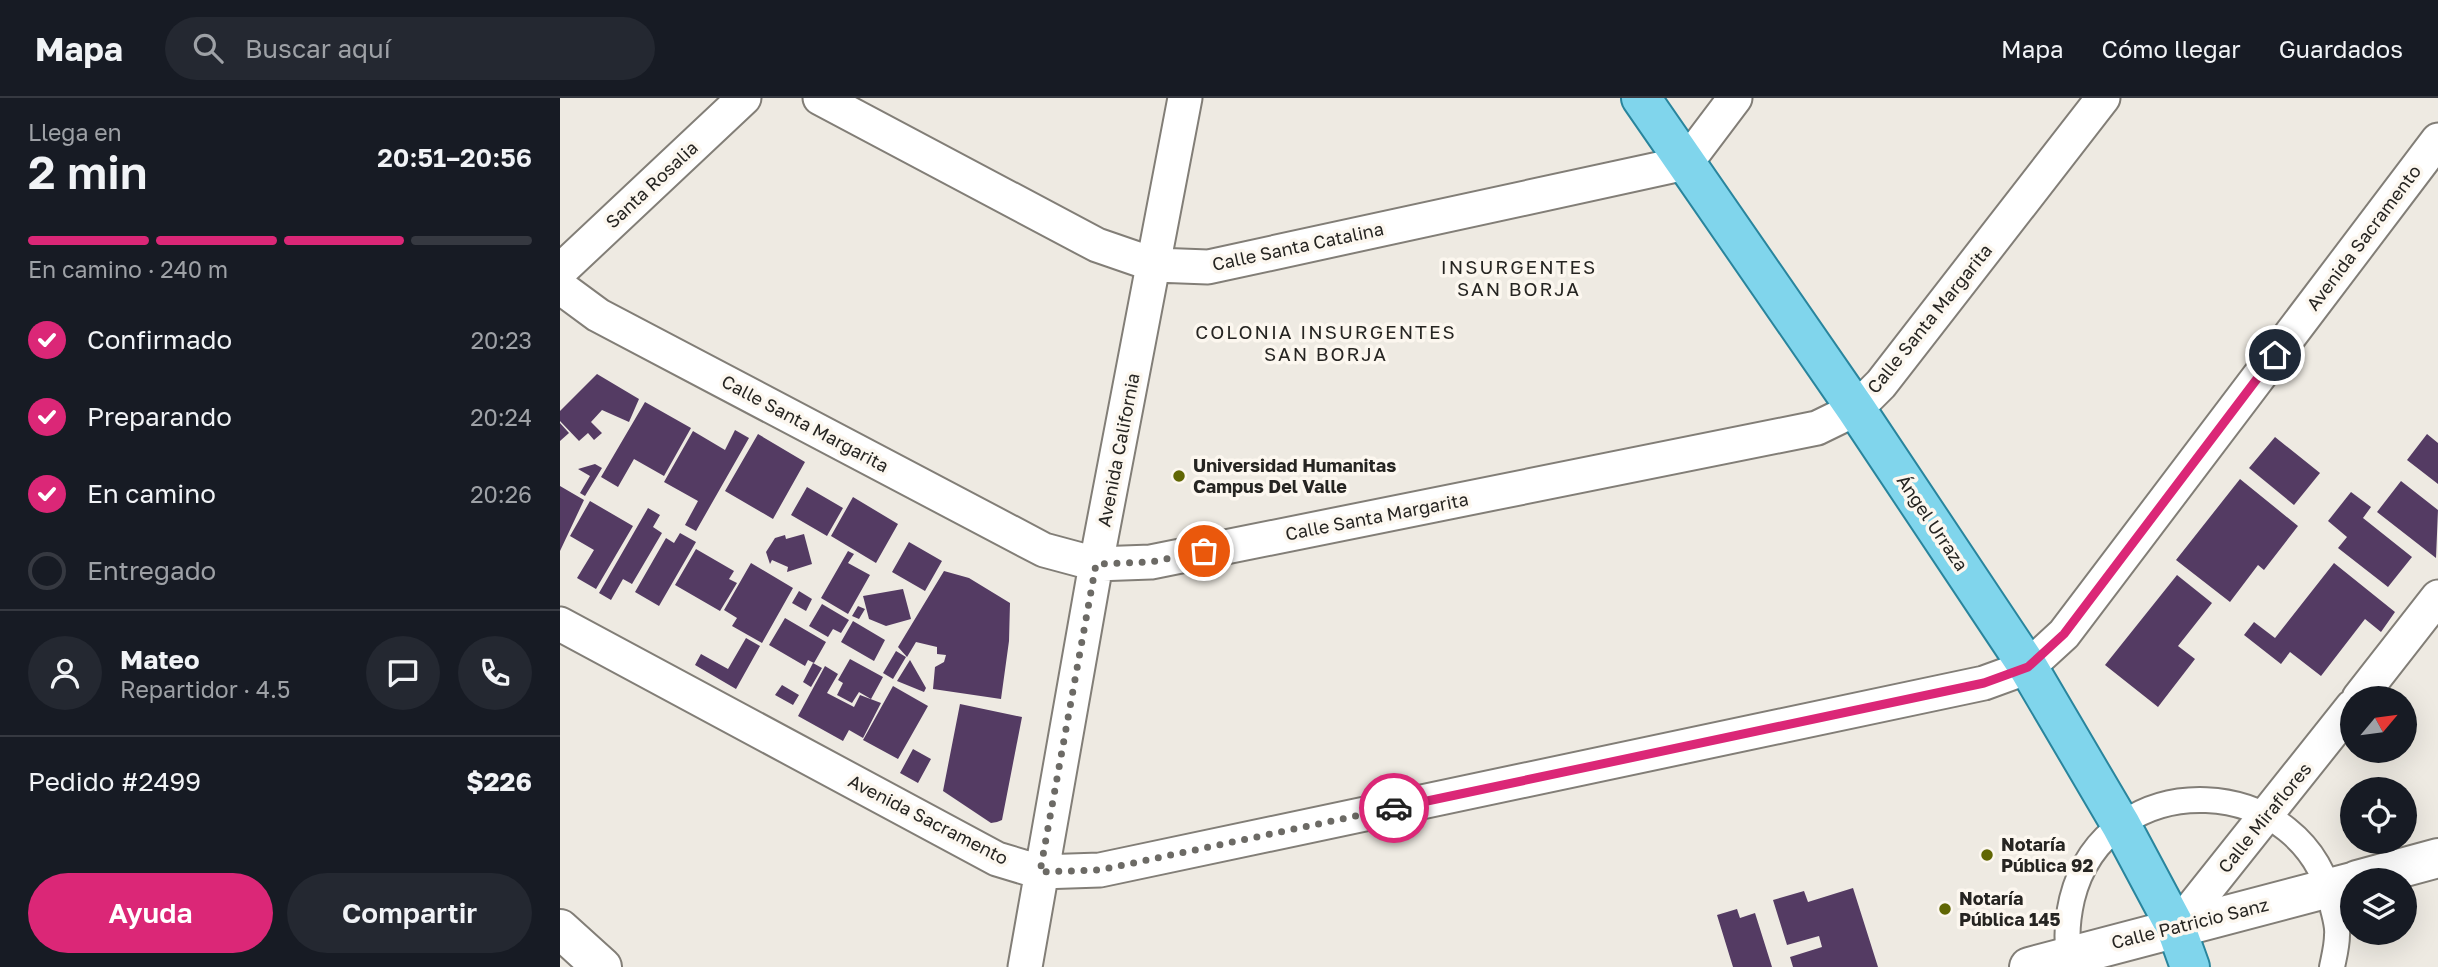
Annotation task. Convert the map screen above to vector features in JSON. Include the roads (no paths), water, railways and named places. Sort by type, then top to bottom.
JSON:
[{"type":"main road","name":"Ángel Urraza","points":[[1641,98],[1856,409],[2028,667],[2121,825],[2176,928],[2190,967]]},
{"type":"street","name":"Santa Rosalia","points":[[560,271],[744,98]]},
{"type":"street","name":"Calle Santa Catalina","points":[[820,98],[1097,245],[1155,265],[1208,267],[1686,163]]},
{"type":"street","name":"Avenida California","points":[[1025,967],[1096,564],[1185,98]]},
{"type":"street","points":[[1686,163],[1735,98]]},
{"type":"street","name":"Calle Santa Margarita","points":[[560,287],[598,315],[1044,550],[1096,564],[1151,562],[1817,429],[1856,409],[1881,384],[2103,98]]},
{"type":"street","name":"Avenida Sacramento","points":[[560,624],[997,859],[1040,872],[1114,867],[1984,683],[2028,667],[2064,634],[2438,139]]},
{"type":"street","points":[[2368,686],[2438,597]]},
{"type":"street","name":"Calle Miraflores","points":[[2176,928],[2340,722]]},
{"type":"street","points":[[2070,961],[2068,918],[2077,882],[2095,851],[2121,825],[2155,806],[2193,798],[2231,802],[2268,815],[2294,834],[2315,859],[2340,878]]},
{"type":"street","name":"Calle Patricio Sanz","points":[[2401,868],[2438,858]]},
{"type":"street","name":"Calle Patricio Sanz","points":[[2028,967],[2070,961],[2176,928],[2340,885]]},
{"type":"street","points":[[2332,967],[2340,921]]},
{"type":"street","points":[[560,929],[602,967]]},
{"type":"place","name":"Universidad Humanitas Campus Del Valle","points":[[1179,476]]},
{"type":"place","name":"Notaría Pública 92","points":[[1987,855]]},
{"type":"place","name":"Notaría Pública 145","points":[[1945,909]]},
{"type":"district","name":"INSURGENTES SAN BORJA","points":[[1519,278]]},
{"type":"district","name":"COLONIA INSURGENTES SAN BORJA","points":[[1326,343]]}]
